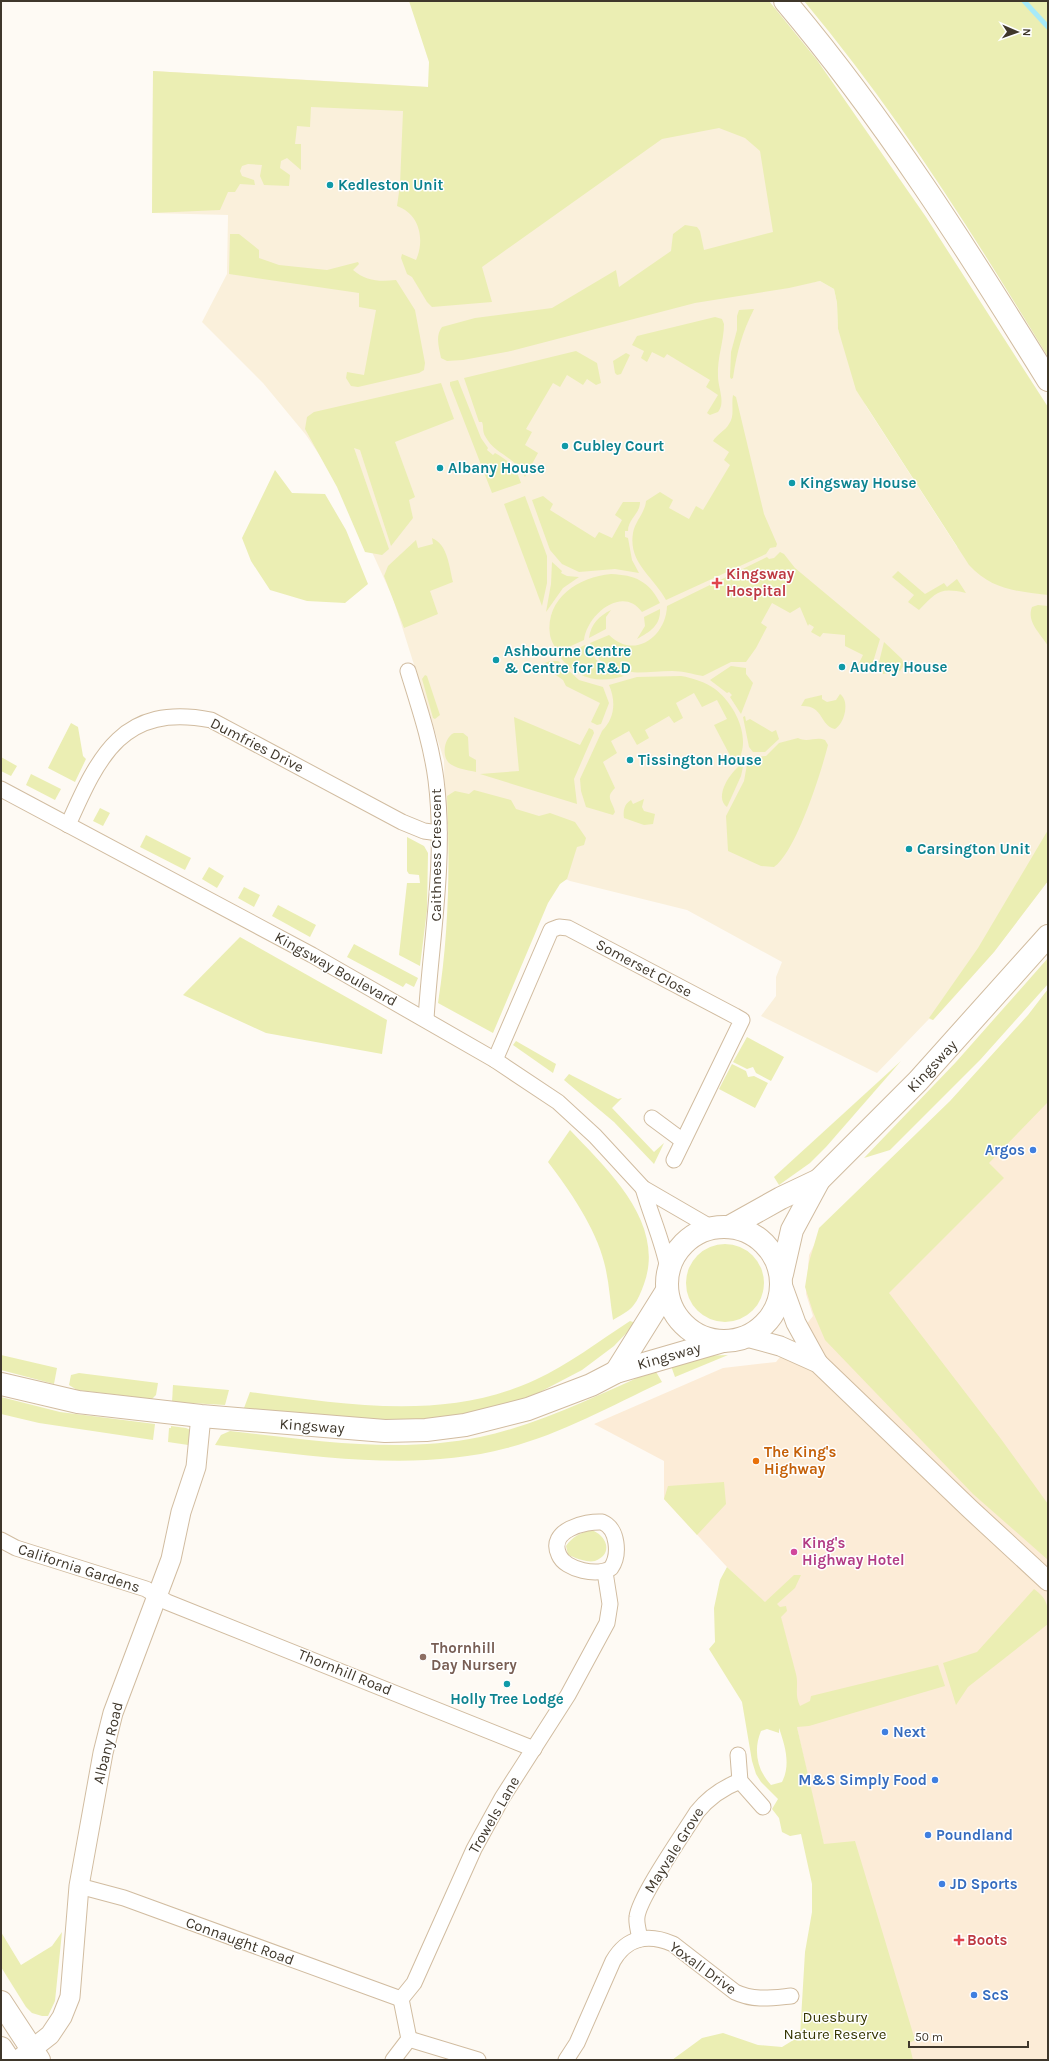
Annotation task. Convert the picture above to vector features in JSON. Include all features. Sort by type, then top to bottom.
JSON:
[{"type":"main road","points":[[785,1],[838,65],[876,118],[994,292],[1048,380]]},
{"type":"main road","name":"Kingsway","points":[[782,1281],[792,1230],[819,1180],[918,1082],[1045,938]]},
{"type":"main road","name":"Kingsway","points":[[720,1227],[819,1180]]},
{"type":"main road","points":[[720,1227],[750,1233],[764,1243],[776,1258],[782,1281],[779,1301],[767,1322],[748,1337],[723,1341],[692,1329],[681,1320],[666,1292],[668,1270],[681,1246],[688,1238],[700,1232],[720,1227]]},
{"type":"main road","name":"Kingsway","points":[[616,1372],[666,1292]]},
{"type":"main road","name":"Kingsway","points":[[1,1384],[78,1402],[201,1416],[271,1423],[385,1431],[426,1430],[465,1425],[528,1409],[591,1385],[616,1372],[723,1341]]},
{"type":"main road","points":[[1,2002],[30,2057]]},
{"type":"main road","points":[[1,2048],[9,2060]]},
{"type":"street","name":"Caithness Crescent","points":[[408,671],[431,748],[436,781],[439,833],[439,884],[426,1019]]},
{"type":"street","name":"Dumfries Drive","points":[[68,825],[82,793],[110,747],[123,735],[141,724],[158,718],[177,716],[211,720],[402,822],[424,831],[439,833]]},
{"type":"street","name":"Kingsway Boulevard","points":[[1,789],[312,955],[426,1019],[436,1028],[496,1060],[558,1102],[595,1136],[643,1188]]},
{"type":"street","name":"Somerset Close","points":[[496,1060],[551,930],[559,927],[568,928],[742,1020],[674,1160]]},
{"type":"street","points":[[652,1118],[683,1141]]},
{"type":"street","points":[[643,1188],[720,1227]]},
{"type":"street","points":[[643,1188],[653,1222],[664,1248],[668,1270]]},
{"type":"street","points":[[782,1281],[796,1323],[818,1363],[969,1508],[1048,1581]]},
{"type":"street","points":[[748,1337],[780,1346],[818,1363]]},
{"type":"street","name":"Albany Road","points":[[30,2057],[57,2026],[70,1997],[79,1886],[94,1799],[113,1713],[171,1559],[181,1512],[196,1467],[201,1416]]},
{"type":"street","name":"California Gardens","points":[[1,1540],[16,1548],[146,1589],[157,1597]]},
{"type":"street","name":"Trowels Lane","points":[[401,1999],[414,1983],[474,1849],[502,1798],[568,1695],[606,1623],[610,1604],[605,1572]]},
{"type":"street","name":"Thornhill Road","points":[[157,1597],[534,1749]]},
{"type":"street","points":[[738,1755],[740,1781],[763,1807]]},
{"type":"street","name":"Mayvale Grove","points":[[640,1939],[637,1917],[639,1910],[649,1889],[697,1812],[714,1794],[727,1786],[740,1781]]},
{"type":"street","name":"Connaught Road","points":[[79,1886],[124,1898],[401,1999]]},
{"type":"street","name":"Yoxall Drive","points":[[566,2060],[577,2043],[612,1961],[619,1950],[628,1943],[640,1939],[661,1939],[673,1944],[735,1992],[744,1996],[767,1999],[791,1996]]},
{"type":"street","points":[[401,1999],[410,2040]]},
{"type":"street","points":[[393,2060],[410,2040]]},
{"type":"street","points":[[410,2040],[478,2060]]},
{"type":"shaded area","name":"Kingsway Hospital","points":[[153,71],[429,87],[774,128],[798,285],[820,281],[834,289],[837,303],[838,329],[866,406],[957,547],[1048,569],[1048,881],[994,952],[954,997],[933,1020],[929,1019],[877,1073],[761,1016],[776,996],[776,977],[782,962],[687,910],[570,881],[445,823],[444,760],[393,598],[345,493],[306,435],[263,383],[202,322],[227,274],[228,215],[152,213]]},
{"type":"shaded area","points":[[1048,1056],[1048,2060],[881,2060],[863,2000],[817,1817],[770,1607],[727,1567],[664,1499],[664,1461],[594,1424],[723,1368],[776,1362],[813,1316],[806,1294],[809,1255],[822,1230]]},
{"type":"green space","points":[[409,1],[769,1],[817,60],[926,217],[1048,407],[1048,595],[1005,588],[987,580],[969,565],[856,390],[838,329],[837,303],[834,289],[820,281],[789,288],[695,303],[511,351],[463,360],[447,361],[441,358],[438,338],[442,327],[475,318],[552,308],[616,270],[619,287],[671,251],[673,234],[685,225],[697,227],[700,231],[704,250],[773,232],[760,151],[745,138],[719,128],[662,139],[482,267],[492,302],[432,307],[427,302],[412,277],[407,274],[401,258],[402,254],[416,260],[419,252],[420,236],[415,221],[411,215],[397,206],[400,185],[403,111],[311,107],[310,127],[297,126],[295,144],[301,144],[301,170],[287,158],[281,161],[280,168],[290,175],[289,186],[264,185],[260,176],[262,165],[248,164],[242,166],[240,171],[242,176],[254,180],[255,185],[240,184],[235,192],[228,192],[220,210],[152,213],[153,71],[428,87],[429,62]]},
{"type":"green space","points":[[804,1],[1048,1],[1048,357],[933,174],[871,86]]},
{"type":"green space","points":[[230,234],[239,234],[259,250],[259,258],[279,265],[327,270],[358,262],[359,264],[353,270],[368,279],[378,281],[396,280],[415,310],[425,363],[424,370],[419,373],[358,387],[351,386],[346,378],[347,372],[364,375],[376,310],[359,307],[359,293],[229,274]]},
{"type":"green space","points":[[754,309],[743,334],[736,359],[733,378],[731,379],[731,352],[737,330],[737,316],[739,310]]},
{"type":"green space","points":[[715,317],[722,319],[724,324],[718,369],[718,381],[722,400],[718,412],[710,415],[707,413],[718,395],[706,387],[710,380],[667,354],[664,358],[652,352],[647,362],[641,358],[644,351],[632,345],[637,336]]},
{"type":"green space","points":[[576,351],[597,363],[601,383],[596,385],[587,379],[583,385],[567,375],[560,387],[553,383],[526,429],[532,432],[525,445],[538,453],[525,477],[516,464],[494,447],[485,436],[482,422],[479,422],[464,378]]},
{"type":"green space","points":[[626,353],[630,355],[621,374],[617,375],[615,373],[613,361]]},
{"type":"green space","points":[[458,380],[481,438],[488,448],[487,450],[493,455],[495,453],[508,462],[517,473],[521,483],[492,493],[450,385],[450,382]]},
{"type":"green space","points":[[441,383],[454,419],[395,442],[415,497],[409,500],[413,518],[391,546],[360,450],[354,448],[389,549],[382,555],[365,552],[337,487],[305,429],[307,417],[314,412]]},
{"type":"green space","points":[[733,395],[736,397],[764,514],[777,544],[776,547],[770,548],[766,554],[666,600],[643,569],[634,553],[632,544],[634,529],[644,509],[646,501],[660,492],[673,500],[669,508],[689,519],[696,506],[703,510],[730,465],[724,460],[729,452],[713,441],[731,421]]},
{"type":"green space","points":[[275,470],[292,493],[325,494],[346,530],[368,584],[345,603],[307,601],[270,590],[251,561],[242,538]]},
{"type":"green space","points":[[525,496],[547,556],[547,583],[542,606],[504,504]]},
{"type":"green space","points":[[543,496],[553,504],[550,510],[595,538],[599,532],[612,538],[622,520],[615,515],[623,502],[640,502],[638,510],[630,523],[628,531],[625,531],[625,537],[628,538],[632,560],[639,573],[615,569],[579,572],[562,564],[550,550],[532,500]]},
{"type":"green space","points":[[432,538],[437,541],[445,551],[453,582],[430,591],[438,614],[404,628],[384,576],[388,566],[416,540],[418,548],[433,544]]},
{"type":"green space","points":[[780,552],[784,554],[795,568],[880,639],[870,672],[858,665],[863,655],[845,646],[845,635],[823,633],[820,637],[811,632],[814,627],[809,624],[808,626],[800,607],[790,613],[772,603],[761,623],[767,627],[756,648],[746,662],[731,662],[703,676],[676,671],[625,672],[604,664],[596,655],[590,643],[609,635],[619,642],[628,645],[638,645],[647,642],[661,627],[667,606],[767,557],[769,559],[774,558]]},
{"type":"green space","points":[[552,562],[562,571],[561,573],[567,576],[579,577],[563,588],[546,612],[551,584]]},
{"type":"green space","points":[[898,571],[925,594],[944,583],[947,587],[957,579],[966,593],[957,591],[939,592],[919,610],[908,602],[914,595],[892,577]]},
{"type":"green space","points":[[611,574],[634,578],[646,584],[656,595],[660,603],[642,612],[634,604],[625,601],[616,602],[607,606],[592,621],[584,640],[558,652],[550,635],[550,622],[553,610],[559,600],[576,585],[599,576]]},
{"type":"green space","points":[[1038,605],[1048,606],[1048,646],[1035,628],[1031,618],[1032,607]]},
{"type":"green space","points":[[660,609],[657,624],[646,634],[637,639],[645,626],[644,617]]},
{"type":"green space","points":[[611,610],[606,617],[606,629],[589,638],[596,621]]},
{"type":"green space","points":[[884,642],[902,659],[904,665],[900,671],[883,674],[882,670],[877,670]]},
{"type":"green space","points":[[585,645],[602,667],[624,676],[605,680],[589,678],[574,670],[560,657]]},
{"type":"green space","points":[[550,661],[558,661],[579,680],[603,687],[609,703],[601,724],[597,725],[591,722],[600,703],[566,686],[563,680],[549,670],[539,670],[537,666]]},
{"type":"green space","points":[[731,666],[746,668],[746,674],[753,683],[741,714],[730,697],[732,695],[710,680]]},
{"type":"green space","points":[[425,675],[427,676],[440,715],[435,719],[433,718],[422,679]]},
{"type":"green space","points":[[681,676],[707,684],[715,689],[730,704],[736,714],[743,735],[743,746],[735,765],[714,725],[727,719],[717,700],[702,707],[694,693],[676,703],[683,718],[674,723],[669,716],[645,730],[649,738],[637,745],[629,731],[611,741],[617,753],[603,762],[615,788],[610,794],[610,799],[615,812],[613,815],[586,807],[581,791],[580,779],[602,731],[610,721],[612,715],[613,697],[609,685],[637,677]]},
{"type":"green space","points":[[840,694],[845,702],[845,712],[844,717],[835,729],[826,724],[818,712],[814,709],[801,706],[805,699],[822,695],[822,699],[827,702],[836,700]]},
{"type":"green space","points":[[745,716],[746,721],[750,719],[772,732],[776,730],[779,739],[765,752],[753,752],[749,747],[743,717]]},
{"type":"green space","points":[[514,717],[580,745],[589,728],[593,730],[594,733],[574,779],[577,804],[480,774],[519,771]]},
{"type":"green space","points":[[71,723],[78,727],[83,756],[86,759],[75,782],[48,768]]},
{"type":"green space","points":[[454,733],[463,733],[468,737],[469,756],[476,760],[476,772],[454,766],[448,762],[445,753],[446,743]]},
{"type":"green space","points":[[798,738],[805,740],[825,740],[828,745],[825,758],[807,811],[791,846],[774,867],[761,866],[728,851],[726,816],[744,781],[748,759],[750,757],[766,756],[779,743]]},
{"type":"green space","points":[[1,757],[17,766],[11,776],[1,771]]},
{"type":"green space","points":[[741,765],[743,767],[741,776],[727,807],[723,803],[722,797],[725,784],[728,778]]},
{"type":"green space","points":[[31,774],[61,789],[55,800],[26,785]]},
{"type":"green space","points":[[474,790],[511,800],[516,809],[539,816],[550,813],[575,822],[586,838],[584,845],[577,847],[567,879],[560,884],[548,903],[493,1033],[438,1003],[442,977],[448,900],[447,796],[455,791],[469,794]]},
{"type":"green space","points":[[644,799],[642,807],[644,811],[655,814],[653,824],[644,825],[624,818],[624,808],[631,800],[633,804]]},
{"type":"green space","points":[[100,808],[110,813],[103,826],[93,821]]},
{"type":"green space","points":[[1048,830],[1048,881],[994,952],[933,1020],[929,1018],[978,948]]},
{"type":"green space","points":[[146,835],[191,858],[185,870],[140,847]]},
{"type":"green space","points":[[407,837],[424,846],[428,853],[427,910],[420,966],[399,955],[407,883],[420,883],[419,875],[409,874],[407,871]]},
{"type":"green space","points":[[209,867],[224,876],[217,888],[202,879]]},
{"type":"green space","points":[[244,887],[260,895],[254,907],[238,898]]},
{"type":"green space","points":[[278,905],[316,925],[310,937],[272,916]]},
{"type":"green space","points":[[240,937],[387,1020],[382,1054],[266,1033],[183,995]]},
{"type":"green space","points":[[354,944],[418,978],[414,987],[406,983],[403,987],[347,957]]},
{"type":"green space","points":[[1048,958],[1048,984],[980,1060],[890,1150],[864,1158],[956,1062]]},
{"type":"green space","points":[[1048,989],[1048,1102],[989,1163],[1004,1178],[889,1293],[1001,1439],[1048,1504],[1048,1560],[973,1494],[825,1340],[813,1312],[805,1287],[809,1262],[819,1228],[950,1101],[1028,1015]]},
{"type":"green space","points":[[747,1037],[784,1057],[771,1081],[756,1073],[753,1067],[747,1069],[733,1062]]},
{"type":"green space","points":[[516,1041],[556,1064],[553,1073],[513,1045]]},
{"type":"green space","points":[[901,1061],[826,1147],[810,1163],[779,1185],[774,1177]]},
{"type":"green space","points":[[732,1064],[746,1071],[748,1077],[754,1076],[768,1083],[755,1108],[719,1089]]},
{"type":"green space","points":[[569,1074],[618,1099],[622,1098],[612,1108],[654,1152],[664,1143],[654,1164],[614,1122],[564,1080]]},
{"type":"green space","points":[[570,1130],[601,1162],[630,1199],[640,1219],[647,1240],[649,1262],[641,1293],[631,1308],[613,1320],[606,1269],[595,1236],[573,1197],[548,1162]]},
{"type":"green space","points":[[717,1244],[733,1244],[747,1250],[758,1261],[764,1275],[764,1291],[758,1305],[747,1316],[733,1322],[717,1322],[703,1316],[692,1305],[686,1291],[686,1275],[692,1261],[703,1250]]},
{"type":"green space","points":[[630,1321],[636,1323],[614,1346],[582,1370],[519,1403],[488,1413],[418,1422],[320,1417],[244,1408],[250,1392],[358,1405],[394,1406],[430,1405],[465,1401],[501,1393],[547,1374]]},
{"type":"green space","points":[[1,1355],[57,1368],[54,1384],[1,1370]]},
{"type":"green space","points":[[728,1355],[675,1377],[670,1363],[699,1356]]},
{"type":"green space","points":[[655,1370],[662,1382],[586,1419],[527,1442],[507,1448],[472,1455],[399,1461],[361,1460],[215,1445],[221,1435],[230,1431],[355,1444],[386,1445],[449,1442],[480,1437],[525,1425],[547,1417]]},
{"type":"green space","points":[[79,1373],[158,1383],[156,1395],[152,1399],[77,1390],[69,1385],[71,1375]]},
{"type":"green space","points":[[173,1385],[229,1390],[225,1405],[172,1402]]},
{"type":"green space","points":[[1,1397],[60,1412],[155,1424],[153,1440],[39,1423],[1,1414]]},
{"type":"green space","points":[[171,1426],[186,1428],[193,1431],[195,1446],[168,1442],[169,1428],[171,1428]]},
{"type":"green space","points":[[724,1482],[726,1504],[697,1535],[664,1499],[668,1486]]},
{"type":"green space","points":[[591,1530],[597,1532],[604,1540],[606,1545],[605,1554],[595,1561],[582,1560],[568,1555],[566,1546],[568,1543],[583,1532]]},
{"type":"green space","name":"Duesbury Nature Reserve","points":[[727,1567],[765,1602],[794,1575],[801,1575],[795,1588],[777,1604],[780,1607],[786,1606],[787,1611],[781,1617],[796,1674],[797,1698],[800,1706],[810,1701],[811,1696],[938,1665],[945,1686],[809,1726],[797,1727],[824,1844],[855,1841],[915,2040],[909,2043],[913,2060],[672,2060],[702,2038],[723,2033],[758,2045],[782,2047],[800,2036],[805,1952],[812,1912],[812,1884],[801,1834],[790,1836],[782,1832],[779,1818],[772,1809],[778,1799],[761,1782],[756,1774],[752,1761],[742,1702],[709,1649],[715,1642],[714,1608],[720,1580]],"holes":[[[779,1728],[785,1748],[787,1762],[785,1775],[782,1782],[771,1785],[762,1773],[758,1760],[757,1745],[761,1731],[767,1729],[779,1733]]]},
{"type":"green space","points":[[1034,1589],[1043,1597],[1047,1604],[1048,1624],[968,1687],[956,1705],[943,1663],[977,1652]]},
{"type":"green space","points":[[1,1932],[21,1965],[52,1946],[62,1932],[55,2001],[48,2016],[32,2013],[26,2007],[1,1967]]},
{"type":"waterway","points":[[1024,1],[1048,27]]},
{"type":"place","name":"Kedleston Unit","points":[[330,185]]},
{"type":"place","name":"Cubley Court","points":[[565,446]]},
{"type":"place","name":"Albany House","points":[[440,468]]},
{"type":"place","name":"Kingsway House","points":[[792,483]]},
{"type":"place","name":"Kingsway Hospital","points":[[717,583]]},
{"type":"place","name":"Ashbourne Centre & Centre for R&D","points":[[496,660]]},
{"type":"place","name":"Audrey House","points":[[842,667]]},
{"type":"place","name":"Tissington House","points":[[630,760]]},
{"type":"place","name":"Carsington Unit","points":[[909,849]]},
{"type":"place","name":"Argos","points":[[1033,1150]]},
{"type":"place","name":"The King's Highway","points":[[756,1461]]},
{"type":"place","name":"King's Highway Hotel","points":[[794,1552]]},
{"type":"place","name":"Thornhill Day Nursery","points":[[423,1657]]},
{"type":"place","name":"Holly Tree Lodge","points":[[507,1684]]},
{"type":"place","name":"Next","points":[[885,1732]]},
{"type":"place","name":"M&S Simply Food","points":[[935,1780]]},
{"type":"place","name":"Poundland","points":[[928,1835]]},
{"type":"place","name":"JD Sports","points":[[942,1884]]},
{"type":"place","name":"Boots","points":[[959,1940]]},
{"type":"place","name":"ScS","points":[[974,1995]]}]
